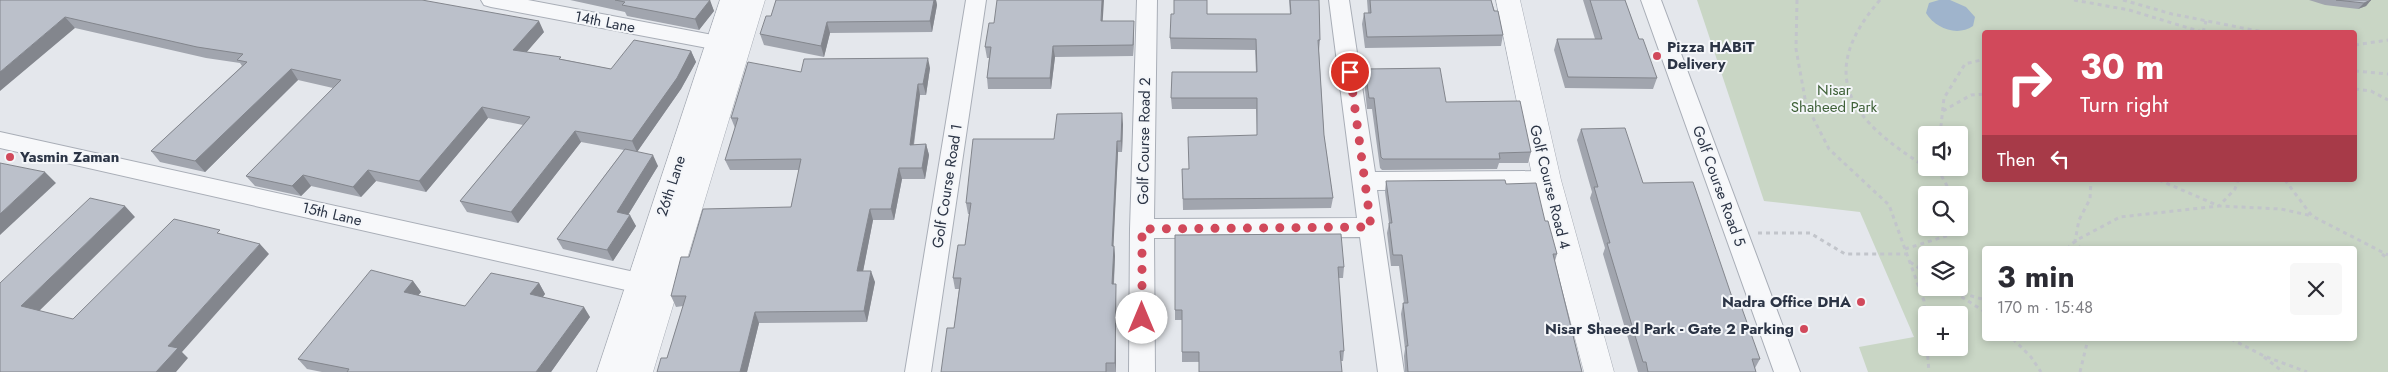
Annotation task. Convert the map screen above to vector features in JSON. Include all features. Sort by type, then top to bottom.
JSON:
[{"type":"street","name":"14th Lane","points":[[491,0],[718,43]]},
{"type":"street","name":"26th Lane","points":[[612,372],[652,284],[718,43],[732,0]]},
{"type":"street","points":[[638,372],[652,284],[753,0]]},
{"type":"street","name":"Golf Course Road 1","points":[[918,372],[976,0]]},
{"type":"street","name":"Golf Course Road 2","points":[[1142,372],[1142,229],[1147,0]]},
{"type":"street","points":[[1340,0],[1391,372]]},
{"type":"street","name":"Golf Course Road 4","points":[[1508,0],[1547,180],[1599,372]]},
{"type":"street","name":"Golf Course Road 5","points":[[1651,0],[1787,372]]},
{"type":"street","name":"15th Lane","points":[[0,140],[652,284]]},
{"type":"street","points":[[1365,181],[1547,180]]},
{"type":"street","points":[[1142,229],[1371,227]]},
{"type":"path","points":[[1796,0],[1796,49],[1806,104],[1829,149],[1889,205],[1924,306]]},
{"type":"path","points":[[1880,0],[1869,10],[1857,30],[1848,58],[1848,88],[1859,114],[1888,141],[1918,161]]},
{"type":"path","points":[[2074,0],[2129,10],[2196,30]]},
{"type":"path","points":[[2123,0],[2206,21],[2253,30]]},
{"type":"path","points":[[2204,30],[2206,21]]},
{"type":"path","points":[[2357,45],[2388,40]]},
{"type":"path","points":[[1941,126],[1944,98],[1965,64],[1982,60]]},
{"type":"path","points":[[2357,71],[2388,74]]},
{"type":"path","points":[[2357,89],[2371,91],[2388,100]]},
{"type":"path","points":[[1943,111],[1971,94],[1982,94]]},
{"type":"path","points":[[1940,176],[1946,186]]},
{"type":"path","points":[[2079,246],[2075,241],[2079,220],[2090,199],[2091,182]]},
{"type":"path","points":[[2164,182],[2219,206]]},
{"type":"path","points":[[2219,206],[2235,189],[2237,182]]},
{"type":"path","points":[[2286,182],[2312,216]]},
{"type":"path","points":[[2070,246],[2075,241],[2120,217],[2219,206],[2281,209],[2312,216],[2388,255]]},
{"type":"path","points":[[1736,233],[1810,233],[1845,254],[1906,252],[1949,236]]},
{"type":"path","points":[[2382,253],[2388,259]]},
{"type":"path","points":[[1909,262],[1918,268]]},
{"type":"path","points":[[1968,294],[1982,299]]},
{"type":"path","points":[[1961,296],[1982,310]]},
{"type":"path","points":[[2016,341],[2031,357],[2041,372]]},
{"type":"path","points":[[2080,372],[2088,341]]},
{"type":"path","points":[[2235,341],[2260,354],[2307,372]]},
{"type":"path","points":[[2260,354],[2283,372]]},
{"type":"path","points":[[1928,356],[1929,372]]},
{"type":"green space","name":"Nisar Shaheed Park","points":[[1697,0],[2388,0],[2388,372],[1868,372],[1859,347],[1914,337],[1860,212],[1764,201]]},
{"type":"water","points":[[1939,0],[1950,0],[1966,7],[1975,17],[1973,26],[1960,31],[1953,31],[1935,23],[1926,13],[1929,3]]},
{"type":"building","points":[[0,0],[422,0],[539,21],[513,50],[561,57],[559,59],[611,69],[634,40],[691,51],[677,78],[632,141],[575,131],[511,212],[460,201],[530,117],[482,107],[419,181],[368,170],[353,187],[303,175],[292,186],[246,176],[341,80],[291,69],[195,161],[151,151],[247,62],[237,60],[243,54],[197,47],[65,17],[0,72]]},
{"type":"building","points":[[615,0],[710,0],[695,19],[622,5],[625,2]]},
{"type":"building","points":[[776,0],[934,0],[930,21],[827,22],[821,46],[760,34],[766,16],[771,16]]},
{"type":"building","points":[[997,0],[1102,0],[1101,21],[1134,21],[1133,45],[1053,46],[1050,78],[987,78],[991,47],[985,47],[989,23],[994,23]]},
{"type":"building","points":[[1174,0],[1207,0],[1207,14],[1291,14],[1290,0],[1319,0],[1320,40],[1318,40],[1324,135],[1333,198],[1183,199],[1182,169],[1189,169],[1188,137],[1257,135],[1257,98],[1171,98],[1172,72],[1257,72],[1256,39],[1170,38],[1171,14],[1174,14]]},
{"type":"building","points":[[1370,0],[1491,0],[1494,11],[1498,11],[1503,35],[1367,37],[1364,13],[1371,13]]},
{"type":"building","points":[[1590,0],[1625,0],[1639,39],[1643,39],[1657,78],[1568,77],[1557,39],[1602,39]]},
{"type":"building","points":[[2336,0],[2371,0],[2364,3]]},
{"type":"building","points":[[928,58],[923,84],[918,84],[910,145],[926,144],[922,168],[899,168],[891,209],[870,209],[857,271],[871,271],[864,311],[755,312],[740,372],[657,372],[661,358],[667,358],[686,296],[671,296],[681,257],[689,257],[703,209],[791,207],[801,159],[725,160],[738,118],[731,118],[748,62],[801,72],[804,59]]},
{"type":"building","points":[[1440,68],[1446,102],[1520,101],[1531,152],[1499,153],[1500,159],[1383,159],[1381,157],[1374,98],[1369,98],[1365,69]]},
{"type":"building","points":[[1122,113],[1121,141],[1117,141],[1112,246],[1114,246],[1112,284],[1116,284],[1115,363],[1106,363],[1106,372],[941,372],[947,328],[954,328],[961,278],[953,278],[958,245],[965,245],[971,203],[966,203],[973,139],[1054,139],[1057,114]]},
{"type":"building","points":[[1625,128],[1643,183],[1693,182],[1734,303],[1740,303],[1760,359],[1752,359],[1756,372],[1648,372],[1646,362],[1643,362],[1607,243],[1610,243],[1594,187],[1598,187],[1581,129]]},
{"type":"building","points":[[625,149],[653,155],[617,212],[630,215],[607,250],[557,239]]},
{"type":"building","points":[[0,163],[45,172],[0,214]]},
{"type":"building","points":[[1505,180],[1506,184],[1536,183],[1545,221],[1548,221],[1557,254],[1553,254],[1582,372],[1408,372],[1406,346],[1408,346],[1403,303],[1408,303],[1402,255],[1393,255],[1389,223],[1392,223],[1386,181]]},
{"type":"building","points":[[90,198],[125,206],[21,306],[73,319],[174,219],[220,230],[217,233],[260,244],[168,346],[178,348],[156,372],[0,372],[0,283]]},
{"type":"building","points":[[1341,234],[1344,267],[1338,267],[1344,351],[1340,351],[1342,372],[1199,372],[1199,352],[1182,352],[1182,310],[1175,310],[1175,235]]},
{"type":"building","points":[[371,270],[413,281],[404,292],[465,306],[491,273],[539,283],[530,294],[584,307],[536,372],[347,372],[349,369],[298,359]]},
{"type":"place","name":"Pizza HABiT Delivery","points":[[1657,56]]},
{"type":"place","name":"Yasmin Zaman","points":[[10,157]]},
{"type":"place","name":"Nadra Office DHA","points":[[1861,302]]},
{"type":"place","name":"Nisar Shaeed Park - Gate 2 Parking","points":[[1804,329]]},
{"type":"route","points":[[1142,318],[1142,229],[1371,227],[1350,72]]}]
